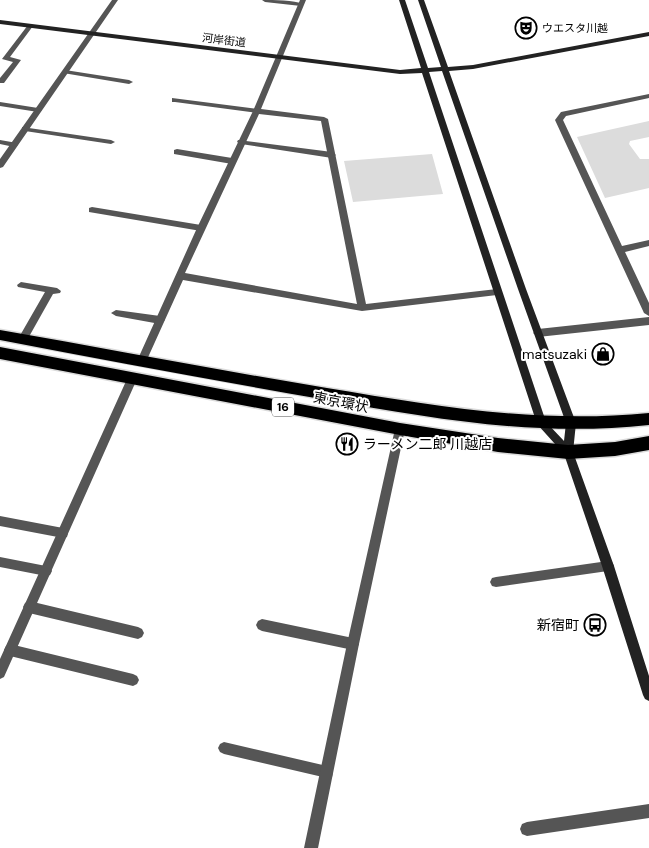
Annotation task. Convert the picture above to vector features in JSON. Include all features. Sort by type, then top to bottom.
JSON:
[{"type":"highway","name":"東京環状","points":[[0,334],[401,406],[542,424],[612,423],[649,419]]},
{"type":"highway","name":"東京環状","points":[[1,355],[400,429],[498,445],[568,452],[649,443]]},
{"type":"street","points":[[0,165],[115,0]]},
{"type":"street","points":[[142,361],[201,228],[257,111],[302,2],[265,0]]},
{"type":"street","points":[[402,0],[542,424],[568,452],[608,566],[649,695]]},
{"type":"street","points":[[421,0],[571,424],[568,452]]},
{"type":"street","name":"河岸街道","points":[[0,22],[381,70],[426,72],[497,63],[649,34]]},
{"type":"street","points":[[1,81],[18,60],[5,58],[30,26]]},
{"type":"street","points":[[65,72],[129,82]]},
{"type":"street","points":[[649,96],[564,114],[559,120],[649,313]]},
{"type":"street","points":[[175,100],[324,120],[362,308]]},
{"type":"street","points":[[0,104],[38,110]]},
{"type":"street","points":[[26,129],[110,142]]},
{"type":"street","points":[[0,142],[14,145]]},
{"type":"street","points":[[241,142],[332,155]]},
{"type":"street","points":[[177,152],[232,161]]},
{"type":"street","points":[[92,210],[201,228]]},
{"type":"street","points":[[619,250],[649,242]]},
{"type":"street","points":[[181,276],[362,308],[497,292]]},
{"type":"street","points":[[21,286],[54,291],[23,339]]},
{"type":"street","points":[[116,313],[160,320]]},
{"type":"street","points":[[538,332],[649,321]]},
{"type":"street","points":[[0,673],[132,379]]},
{"type":"street","points":[[311,848],[400,429]]},
{"type":"street","points":[[0,521],[62,533]]},
{"type":"street","points":[[0,562],[46,571]]},
{"type":"street","points":[[496,582],[608,566]]},
{"type":"street","points":[[29,607],[138,633]]},
{"type":"street","points":[[262,625],[353,644]]},
{"type":"street","points":[[10,650],[133,680]]},
{"type":"street","points":[[224,748],[327,772]]},
{"type":"street","points":[[527,830],[649,811]]},
{"type":"shaded area","points":[[649,121],[649,137],[630,141],[629,144],[640,159],[649,159],[649,188],[605,198],[577,137]]},
{"type":"shaded area","points":[[432,154],[443,194],[353,202],[344,161]]},
{"type":"place","name":"ウエスタ川越","points":[[526,28]]},
{"type":"place","name":"matsuzaki","points":[[603,354]]},
{"type":"place","name":"ラーメン二郎 川越店","points":[[347,444]]},
{"type":"place","name":"新宿町","points":[[595,625]]}]
